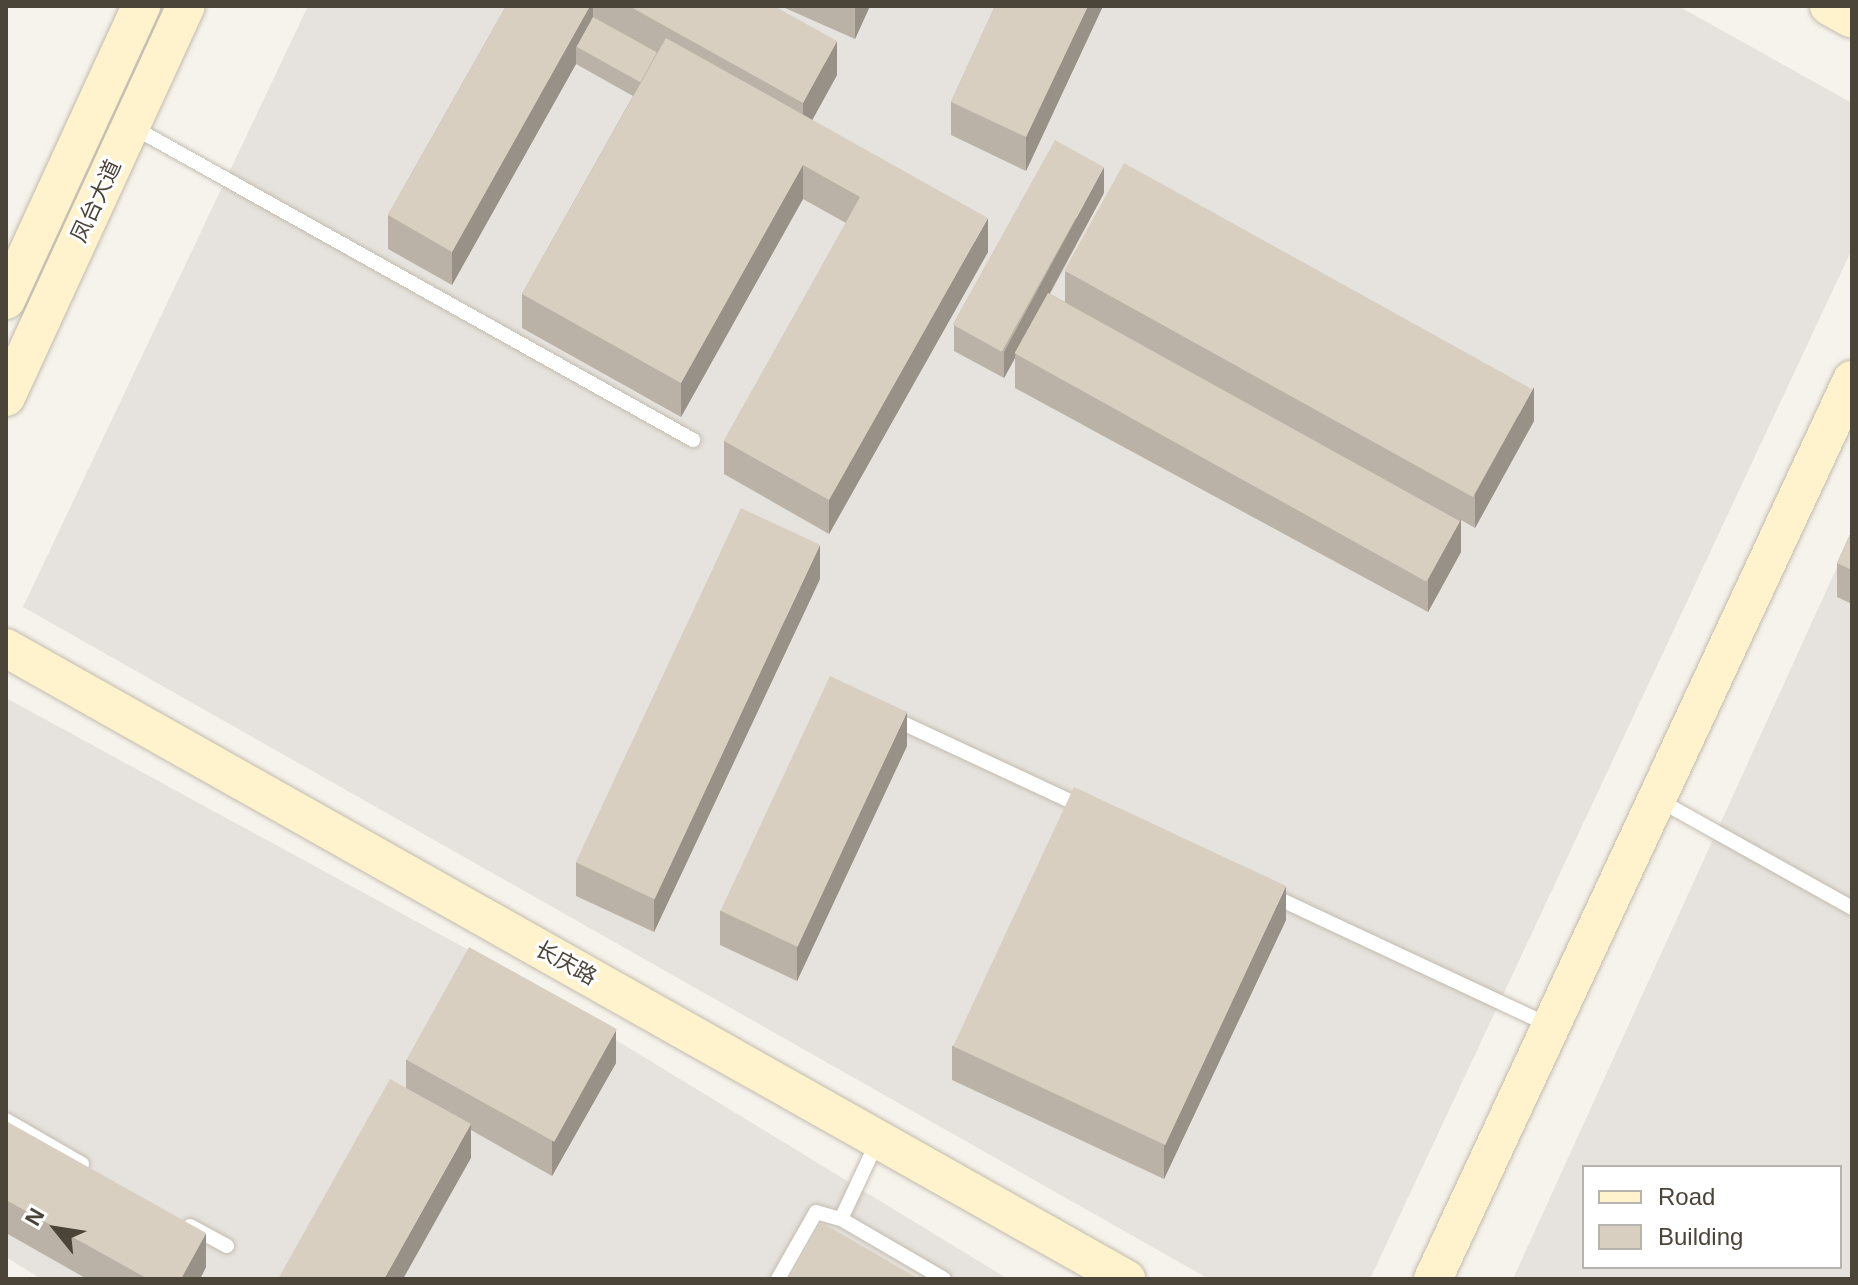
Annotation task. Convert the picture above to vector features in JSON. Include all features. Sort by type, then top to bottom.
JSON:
[{"type":"street","name":"凤台大道","points":[[6,300],[141,6]]},
{"type":"street","name":"凤台大道","points":[[6,397],[186,6]]},
{"type":"street","points":[[1829,6],[1852,19]]},
{"type":"street","points":[[1433,1279],[1852,380]]},
{"type":"street","name":"长庆路","points":[[6,648],[1126,1279]]},
{"type":"lane","points":[[131,125],[693,440]]},
{"type":"lane","points":[[872,708],[1103,817]]},
{"type":"lane","points":[[1657,799],[1852,908]]},
{"type":"lane","points":[[1262,891],[1551,1026]]},
{"type":"lane","points":[[6,1120],[102,1175]]},
{"type":"lane","points":[[841,1219],[878,1140]]},
{"type":"lane","points":[[778,1279],[816,1212],[841,1219],[944,1279]]},
{"type":"lane","points":[[171,1215],[227,1246]]},
{"type":"shaded area","points":[[308,6],[1678,6],[1852,103],[1852,249],[1370,1279],[1209,1279],[23,607]]},
{"type":"shaded area","points":[[1852,534],[1852,1279],[1513,1279]]},
{"type":"shaded area","points":[[6,698],[465,948],[1008,1279],[41,1279],[6,1257]]},
{"type":"building","points":[[506,6],[590,6],[452,252],[388,215]]},
{"type":"building","points":[[629,6],[774,6],[837,41],[803,103]]},
{"type":"building","points":[[995,6],[1088,6],[1026,137],[951,102]]},
{"type":"building","points":[[593,17],[657,52],[640,82],[577,47]]},
{"type":"building","points":[[666,38],[988,218],[829,500],[724,441],[860,197],[803,165],[681,383],[522,294]]},
{"type":"building","points":[[1055,140],[1104,167],[1002,352],[953,325]]},
{"type":"building","points":[[1124,163],[1532,389],[1473,497],[1064,271]]},
{"type":"building","points":[[1048,293],[1460,521],[1426,582],[1015,353]]},
{"type":"building","points":[[741,508],[820,545],[655,899],[576,862]]},
{"type":"building","points":[[1852,530],[1852,570],[1837,563]]},
{"type":"building","points":[[830,676],[907,712],[798,947],[721,911]]},
{"type":"building","points":[[1074,787],[1286,886],[1165,1145],[953,1046]]},
{"type":"building","points":[[469,947],[617,1029],[554,1142],[406,1060]]},
{"type":"building","points":[[390,1079],[471,1124],[384,1279],[278,1279]]},
{"type":"building","points":[[6,1121],[206,1233],[181,1279],[148,1279],[6,1200]]},
{"type":"building","points":[[821,1222],[919,1279],[788,1279]]}]
